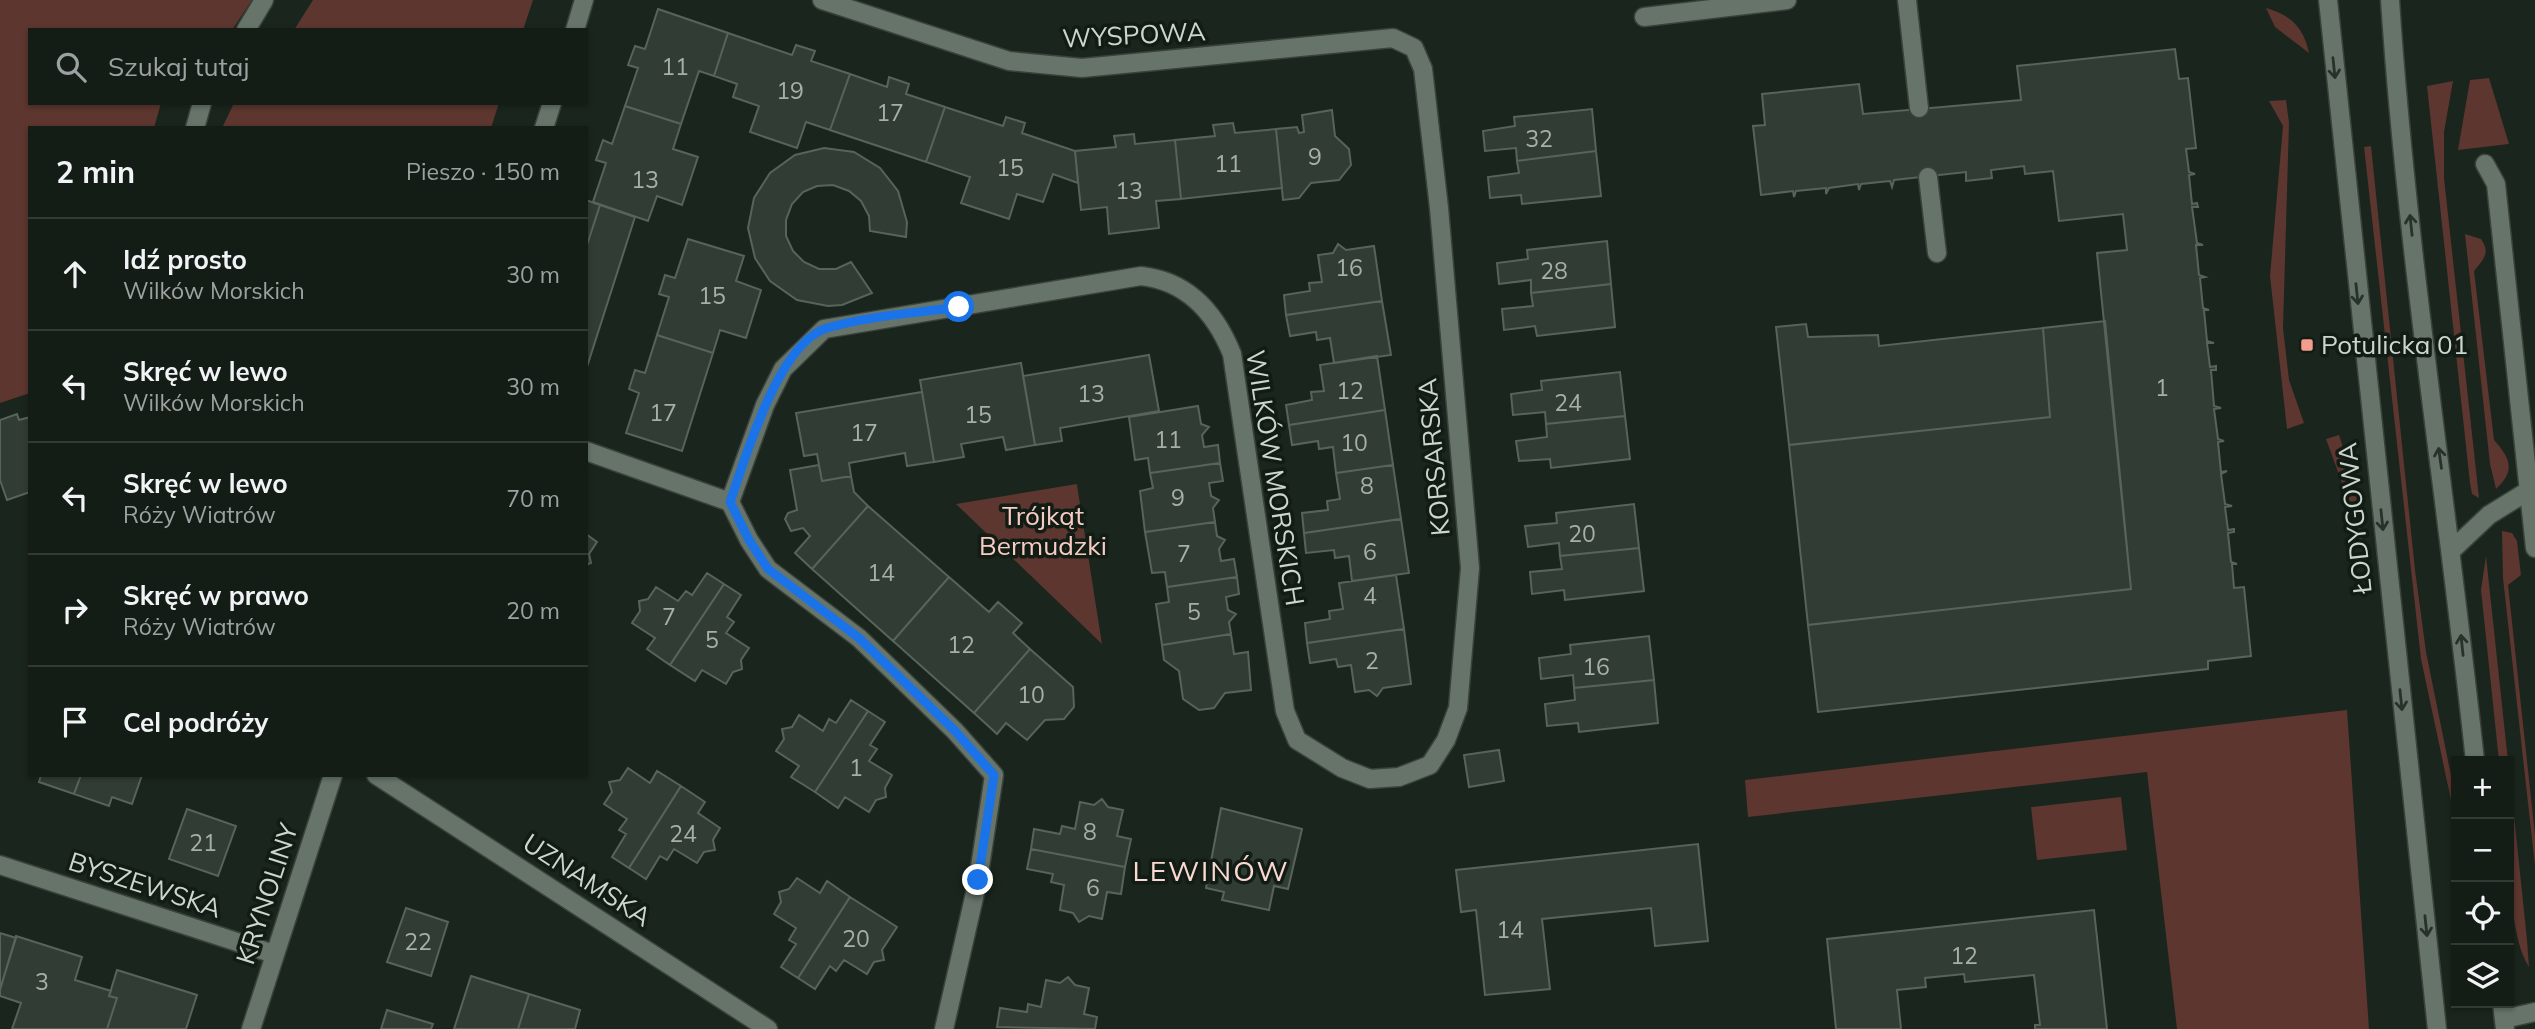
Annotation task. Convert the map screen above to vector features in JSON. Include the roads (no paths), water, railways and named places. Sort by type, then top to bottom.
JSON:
[{"type":"street","points":[[247,28],[264,0]]},
{"type":"street","points":[[576,28],[584,0]]},
{"type":"street","name":"WYSPOWA","points":[[822,0],[1009,61],[1082,68],[1393,38],[1414,48]]},
{"type":"street","points":[[1644,17],[1787,0]]},
{"type":"street","points":[[1907,0],[1919,108]]},
{"type":"street","name":"ŁODYGOWA","points":[[2328,0],[2437,1029]]},
{"type":"street","points":[[2390,0],[2417,292],[2452,550],[2474,756]]},
{"type":"street","name":"KORSARSKA","points":[[1342,768],[1370,779],[1399,777],[1430,765],[1446,740],[1458,708],[1471,568],[1439,208],[1423,69],[1414,48]]},
{"type":"street","points":[[196,126],[201,105]]},
{"type":"street","points":[[545,126],[551,105]]},
{"type":"street","points":[[2485,164],[2496,184],[2535,548]]},
{"type":"street","points":[[1928,177],[1937,253]]},
{"type":"street","name":"WILKÓW MORSKICH","points":[[730,502],[765,405],[783,369],[824,329],[1141,276],[1162,278],[1182,287],[1224,334],[1232,354],[1285,711],[1297,740],[1342,768]]},
{"type":"street","points":[[588,452],[730,502],[749,540],[768,569],[859,638],[955,731],[994,775],[978,880],[944,1029]]},
{"type":"street","points":[[2452,550],[2489,515],[2528,491]]},
{"type":"street","name":"KRYNOLINY","points":[[251,1029],[332,777]]},
{"type":"street","name":"UZNAMSKA","points":[[379,777],[768,1029]]},
{"type":"street","name":"BYSZEWSKA","points":[[0,865],[274,954]]},
{"type":"street","points":[[2503,1017],[2535,1012]]},
{"type":"place","name":"Potulicka 01","points":[[2307,345]]},
{"type":"district","name":"LEWINÓW","points":[[1211,871]]},
{"type":"park label","name":"Trójkąt Bermudzki","points":[[1043,531]]}]
